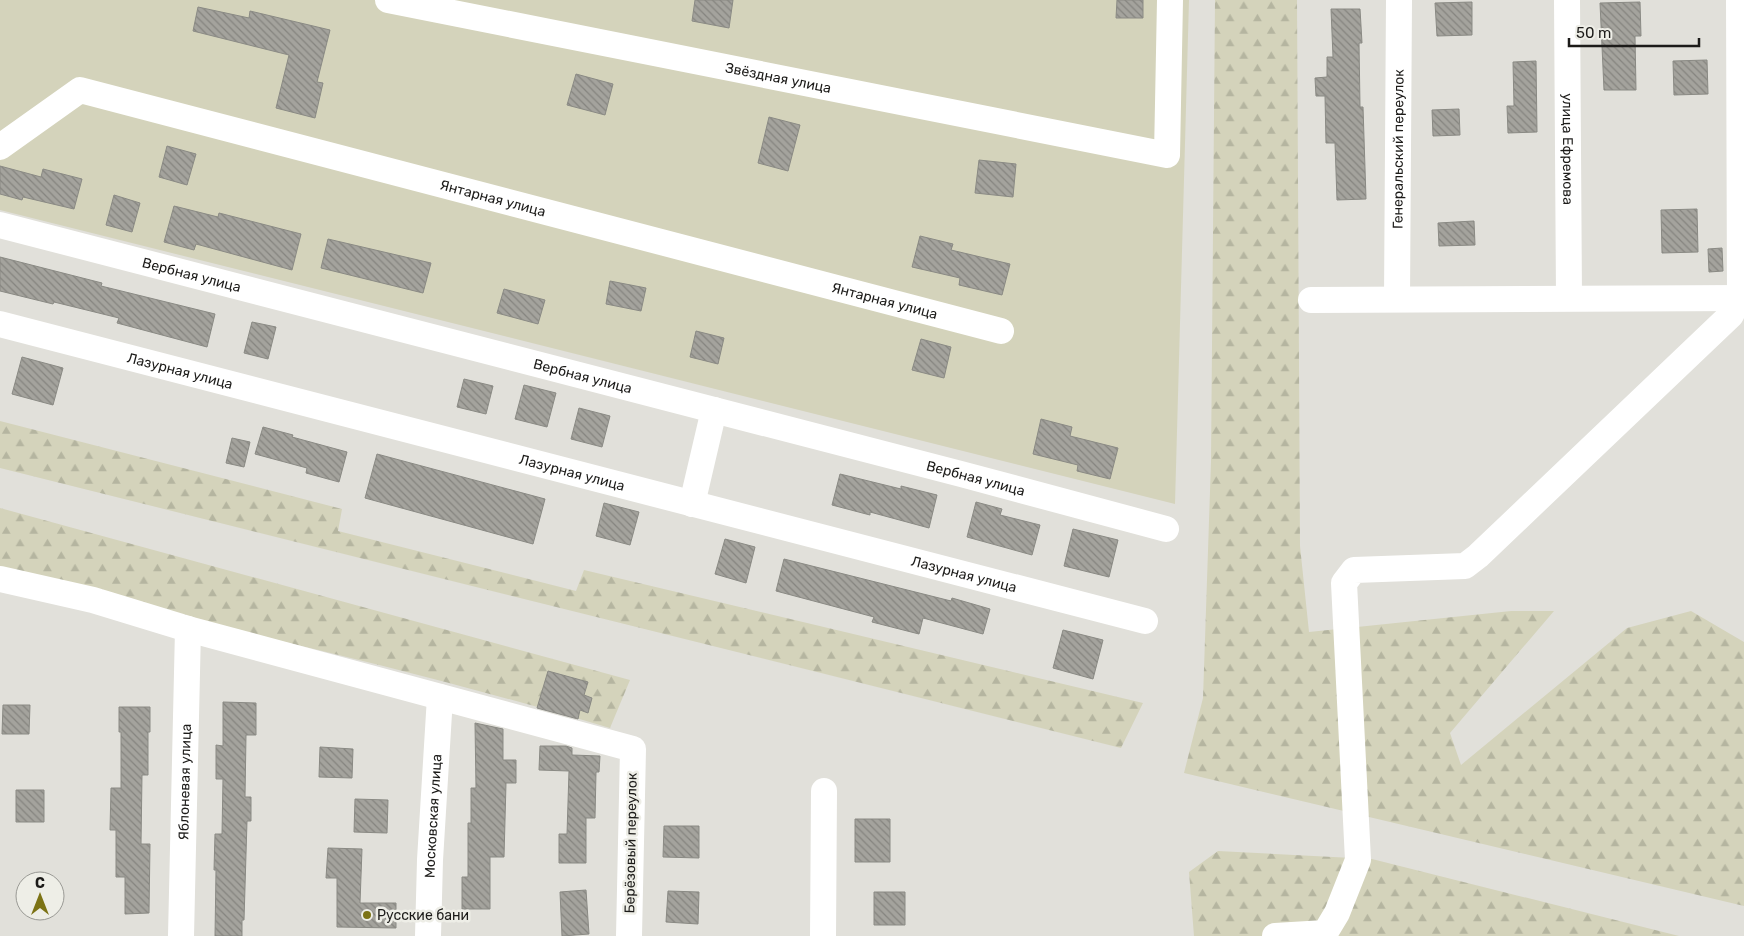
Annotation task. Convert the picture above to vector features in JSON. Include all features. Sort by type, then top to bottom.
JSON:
[{"type":"street","name":"Звёздная улица","points":[[388,0],[1167,155],[1170,0]]},
{"type":"street","name":"Генеральский переулок","points":[[1398,299],[1400,0]]},
{"type":"street","name":"улица Ефремова","points":[[1567,0],[1569,298]]},
{"type":"street","points":[[1275,936],[1325,933],[1338,913],[1358,860],[1344,583],[1354,570],[1465,566],[1478,556],[1731,315],[1742,297],[1739,0]]},
{"type":"street","name":"Янтарная улица","points":[[0,147],[80,90],[1001,331]]},
{"type":"street","name":"Вербная улица","points":[[0,225],[962,474],[1166,529]]},
{"type":"street","points":[[1311,300],[1742,297]]},
{"type":"street","name":"Лазурная улица","points":[[0,324],[1145,621]]},
{"type":"street","points":[[692,504],[714,410]]},
{"type":"street","points":[[0,579],[93,600],[188,629],[440,697]]},
{"type":"street","name":"Яблоневая улица","points":[[182,936],[188,629]]},
{"type":"street","name":"Берёзовый переулок","points":[[440,697],[633,749],[629,936]]},
{"type":"street","name":"Московская улица","points":[[428,936],[430,860],[440,697]]},
{"type":"street","points":[[823,936],[824,791]]},
{"type":"green space","points":[[0,0],[1189,0],[1175,504],[0,210]]},
{"type":"green space","points":[[1215,0],[1297,0],[1300,546],[1309,632],[1511,611],[1554,611],[1450,733],[1461,765],[1627,628],[1691,611],[1744,642],[1744,906],[1184,773],[1203,698],[1211,462]]},
{"type":"green space","points":[[0,421],[342,509],[338,531],[576,591],[584,570],[1143,703],[1121,748],[0,468]]},
{"type":"green space","points":[[0,508],[630,680],[610,728],[382,666],[230,629],[0,577]]},
{"type":"green space","points":[[1218,851],[1372,859],[1679,936],[1194,936],[1189,872]]},
{"type":"building","points":[[695,0],[733,0],[729,28],[692,21]]},
{"type":"building","points":[[1117,0],[1143,0],[1143,18],[1116,18]]},
{"type":"building","points":[[1472,2],[1472,35],[1437,36],[1435,3]]},
{"type":"building","points":[[1640,2],[1641,36],[1635,36],[1636,90],[1604,90],[1600,3]]},
{"type":"building","points":[[198,7],[249,18],[250,11],[330,30],[317,82],[323,83],[315,118],[276,108],[289,55],[193,31]]},
{"type":"building","points":[[1331,9],[1360,9],[1362,43],[1359,43],[1360,107],[1363,107],[1366,199],[1337,200],[1335,143],[1326,143],[1325,96],[1316,96],[1315,78],[1327,77],[1327,57],[1333,57]]},
{"type":"building","points":[[1707,60],[1708,94],[1674,95],[1673,61]]},
{"type":"building","points":[[1536,61],[1537,132],[1508,133],[1507,106],[1514,106],[1513,62]]},
{"type":"building","points":[[576,74],[613,84],[605,115],[567,105]]},
{"type":"building","points":[[1459,109],[1460,135],[1433,136],[1432,110]]},
{"type":"building","points":[[769,117],[800,125],[788,171],[758,163]]},
{"type":"building","points":[[167,146],[196,154],[187,185],[159,177]]},
{"type":"building","points":[[979,160],[1016,164],[1013,197],[975,193]]},
{"type":"building","points":[[0,166],[41,177],[43,169],[82,179],[74,209],[23,197],[22,200],[0,194]]},
{"type":"building","points":[[114,195],[140,203],[132,232],[106,225]]},
{"type":"building","points":[[174,206],[218,217],[219,213],[301,234],[292,270],[196,244],[194,250],[164,242]]},
{"type":"building","points":[[1697,209],[1698,252],[1662,253],[1661,210]]},
{"type":"building","points":[[1474,221],[1475,245],[1439,246],[1438,223]]},
{"type":"building","points":[[920,236],[953,244],[951,250],[1010,264],[1002,295],[959,285],[960,278],[912,267]]},
{"type":"building","points":[[328,239],[431,263],[423,293],[321,268]]},
{"type":"building","points":[[1722,248],[1723,271],[1709,272],[1708,249]]},
{"type":"building","points":[[0,257],[102,283],[101,286],[215,314],[207,347],[117,323],[119,318],[0,291]]},
{"type":"building","points":[[610,281],[646,288],[641,311],[606,304]]},
{"type":"building","points":[[504,289],[545,300],[538,324],[497,313]]},
{"type":"building","points":[[252,322],[276,327],[268,359],[244,353]]},
{"type":"building","points":[[696,331],[724,338],[718,364],[690,357]]},
{"type":"building","points":[[921,339],[951,347],[944,378],[912,370]]},
{"type":"building","points":[[22,357],[63,368],[53,405],[12,394]]},
{"type":"building","points":[[464,379],[493,386],[486,414],[457,407]]},
{"type":"building","points":[[524,385],[556,393],[547,427],[515,419]]},
{"type":"building","points":[[579,408],[610,416],[602,447],[571,439]]},
{"type":"building","points":[[1041,419],[1072,427],[1070,436],[1118,448],[1110,479],[1077,471],[1078,465],[1033,454]]},
{"type":"building","points":[[263,427],[347,452],[339,482],[306,473],[307,468],[255,454]]},
{"type":"building","points":[[232,438],[250,442],[244,467],[226,463]]},
{"type":"building","points":[[377,454],[545,499],[533,544],[365,498]]},
{"type":"building","points":[[840,474],[901,489],[901,486],[937,495],[929,528],[870,512],[870,515],[832,505]]},
{"type":"building","points":[[976,502],[1002,509],[1000,515],[1040,525],[1032,555],[967,537]]},
{"type":"building","points":[[604,503],[639,512],[630,545],[596,536]]},
{"type":"building","points":[[1073,529],[1118,540],[1109,577],[1064,566]]},
{"type":"building","points":[[725,539],[755,547],[746,583],[715,574]]},
{"type":"building","points":[[784,559],[951,601],[952,598],[990,609],[983,634],[923,618],[919,634],[872,622],[874,617],[776,591]]},
{"type":"building","points":[[1063,630],[1103,640],[1093,679],[1053,668]]},
{"type":"building","points":[[548,671],[588,682],[584,695],[592,698],[588,713],[580,710],[578,719],[537,708]]},
{"type":"building","points":[[223,702],[256,703],[256,735],[246,735],[245,797],[251,797],[251,821],[247,821],[242,936],[215,936],[215,834],[222,834],[223,779],[216,779],[216,745],[223,746]]},
{"type":"building","points":[[3,705],[30,705],[29,734],[2,734]]},
{"type":"building","points":[[119,707],[150,707],[148,775],[142,775],[141,844],[150,844],[149,913],[125,914],[125,877],[116,877],[116,830],[110,830],[111,788],[121,788]]},
{"type":"building","points":[[475,723],[503,729],[503,760],[516,760],[516,783],[506,783],[504,857],[490,857],[490,909],[462,909],[462,877],[468,877],[468,823],[471,823],[471,788],[476,788]]},
{"type":"building","points":[[540,746],[566,746],[572,748],[572,755],[600,756],[599,772],[596,772],[595,818],[586,818],[586,863],[559,863],[559,834],[567,834],[569,771],[539,770]]},
{"type":"building","points":[[320,747],[353,749],[352,778],[319,777]]},
{"type":"building","points":[[16,790],[44,790],[44,822],[16,822]]},
{"type":"building","points":[[355,799],[388,800],[387,833],[354,832]]},
{"type":"building","points":[[855,819],[890,819],[890,862],[855,862]]},
{"type":"building","points":[[664,826],[699,826],[699,858],[663,857]]},
{"type":"building","points":[[328,848],[362,849],[360,903],[396,903],[396,928],[337,927],[337,878],[326,878]]},
{"type":"building","points":[[586,890],[589,934],[562,936],[560,892]]},
{"type":"building","points":[[668,891],[699,892],[698,924],[666,922]]},
{"type":"building","points":[[874,892],[905,892],[905,925],[874,925]]},
{"type":"place","name":"Русские бани","points":[[367,915]]}]
